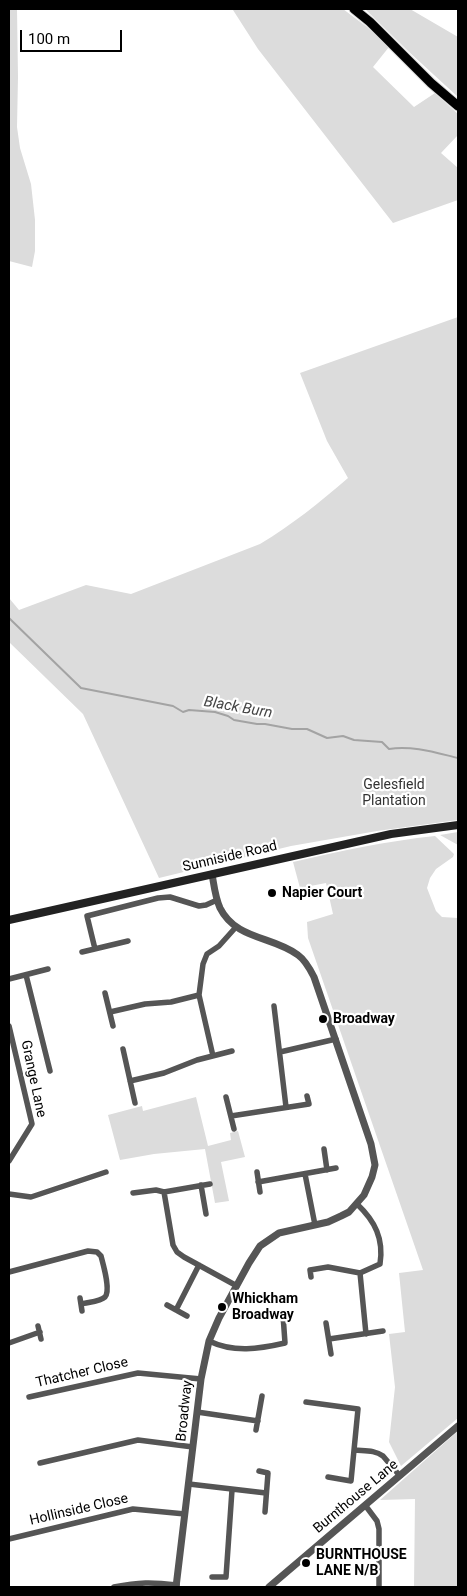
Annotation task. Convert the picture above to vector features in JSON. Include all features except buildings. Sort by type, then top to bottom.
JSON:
[{"type":"highway","points":[[354,9],[458,106]]},
{"type":"main road","name":"Sunniside Road","points":[[9,920],[391,834],[458,825]]},
{"type":"street","name":"Broadway","points":[[177,1586],[201,1379],[209,1341],[219,1318],[256,1251],[266,1241],[280,1233],[328,1222],[349,1212],[364,1196],[375,1165],[372,1144],[314,977],[300,956],[280,945],[256,937],[236,927],[225,915],[217,900],[212,874]]},
{"type":"street","points":[[94,949],[87,916],[158,898],[170,897],[199,906],[217,900]]},
{"type":"street","points":[[212,1056],[200,995],[202,964],[207,954],[219,946],[236,927]]},
{"type":"street","points":[[82,952],[128,941]]},
{"type":"street","points":[[9,979],[48,969]]},
{"type":"street","points":[[26,975],[50,1071]]},
{"type":"street","points":[[105,993],[113,1026]]},
{"type":"street","points":[[110,1012],[200,995]]},
{"type":"street","points":[[274,1006],[286,1107]]},
{"type":"street","name":"Grange Lane","points":[[9,1026],[32,1124],[9,1161]]},
{"type":"street","points":[[280,1052],[336,1039]]},
{"type":"street","points":[[123,1048],[135,1103]]},
{"type":"street","points":[[130,1081],[164,1073],[232,1051]]},
{"type":"street","points":[[231,1116],[309,1104],[307,1096]]},
{"type":"street","points":[[226,1097],[234,1129]]},
{"type":"street","points":[[324,1149],[327,1170]]},
{"type":"street","points":[[258,1182],[336,1168]]},
{"type":"street","points":[[9,1194],[31,1197],[106,1172]]},
{"type":"street","points":[[256,1172],[260,1192]]},
{"type":"street","points":[[305,1174],[315,1225]]},
{"type":"street","points":[[133,1193],[156,1190],[164,1192],[210,1184]]},
{"type":"street","points":[[201,1185],[206,1214]]},
{"type":"street","points":[[164,1192],[173,1245],[178,1252],[237,1286]]},
{"type":"street","points":[[311,1277],[310,1270],[328,1268],[360,1273],[380,1264],[381,1256],[376,1226],[357,1204]]},
{"type":"street","points":[[9,1272],[88,1251],[97,1252],[101,1256],[108,1289],[104,1298],[80,1301],[82,1311]]},
{"type":"street","points":[[176,1310],[199,1265]]},
{"type":"street","points":[[360,1273],[366,1334]]},
{"type":"street","points":[[166,1305],[187,1316]]},
{"type":"street","points":[[209,1341],[229,1348],[247,1350],[285,1343],[283,1316]]},
{"type":"street","points":[[326,1323],[331,1354]]},
{"type":"street","points":[[9,1343],[39,1329],[41,1339]]},
{"type":"street","points":[[329,1339],[383,1331]]},
{"type":"street","name":"Thatcher Close","points":[[29,1397],[138,1373],[201,1379]]},
{"type":"street","points":[[256,1430],[262,1396]]},
{"type":"street","points":[[306,1402],[358,1409],[355,1450],[350,1481],[328,1478]]},
{"type":"street","points":[[197,1412],[258,1421]]},
{"type":"street","name":"Burnthouse Lane","points":[[269,1587],[458,1426]]},
{"type":"street","points":[[40,1463],[138,1440],[193,1447]]},
{"type":"street","points":[[355,1450],[376,1452],[383,1456],[400,1476]]},
{"type":"street","points":[[259,1471],[268,1473],[265,1512]]},
{"type":"street","points":[[189,1484],[266,1493]]},
{"type":"street","points":[[212,1577],[226,1577],[232,1490]]},
{"type":"street","points":[[365,1505],[378,1521],[379,1587]]},
{"type":"street","name":"Hollinside Close","points":[[9,1537],[133,1509],[185,1514]]},
{"type":"street","points":[[114,1587],[150,1582],[177,1586]]},
{"type":"green space","points":[[9,9],[17,9],[17,127],[20,148],[31,184],[35,220],[35,251],[32,267],[9,261]]},
{"type":"green space","points":[[230,9],[343,9],[367,27],[389,47],[373,67],[414,107],[435,93],[458,114],[458,135],[441,153],[458,168],[458,200],[393,223],[258,49],[233,10]]},
{"type":"green space","points":[[365,9],[410,9],[458,37],[458,97],[409,52]]},
{"type":"green space","points":[[458,317],[458,820],[377,831],[291,846],[159,878],[83,714],[9,642],[9,598],[19,610],[86,585],[131,594],[260,544],[272,537],[306,513],[348,478],[327,441],[300,373]]},
{"type":"green space","name":"Gelesfield Plantation","points":[[458,832],[458,845],[440,835]]},
{"type":"green space","points":[[435,836],[454,854],[453,857],[436,869],[430,878],[427,888],[436,911],[442,917],[458,918],[458,1418],[401,1466],[389,1442],[395,1387],[389,1334],[405,1332],[399,1273],[423,1270],[308,938],[307,922],[333,914],[326,883],[300,888],[293,862],[364,847]]},
{"type":"green space","points":[[196,1097],[208,1146],[231,1140],[230,1133],[238,1131],[245,1157],[221,1162],[229,1201],[215,1203],[205,1149],[154,1154],[120,1160],[108,1115],[142,1106],[143,1111]]},
{"type":"green space","points":[[458,1431],[458,1587],[414,1587],[415,1499],[380,1500]]},
{"type":"waterway","name":"Black Burn","points":[[9,618],[81,688],[173,706],[183,712],[189,710],[215,712],[234,720],[292,729],[307,729],[327,738],[343,736],[354,740],[382,742],[389,749],[415,749],[458,758]]},
{"type":"place","name":"Napier Court","points":[[272,893]]},
{"type":"place","name":"Broadway","points":[[323,1019]]},
{"type":"place","name":"Whickham Broadway","points":[[222,1307]]},
{"type":"place","name":"BURNTHOUSE LANE N/B","points":[[306,1563]]}]
